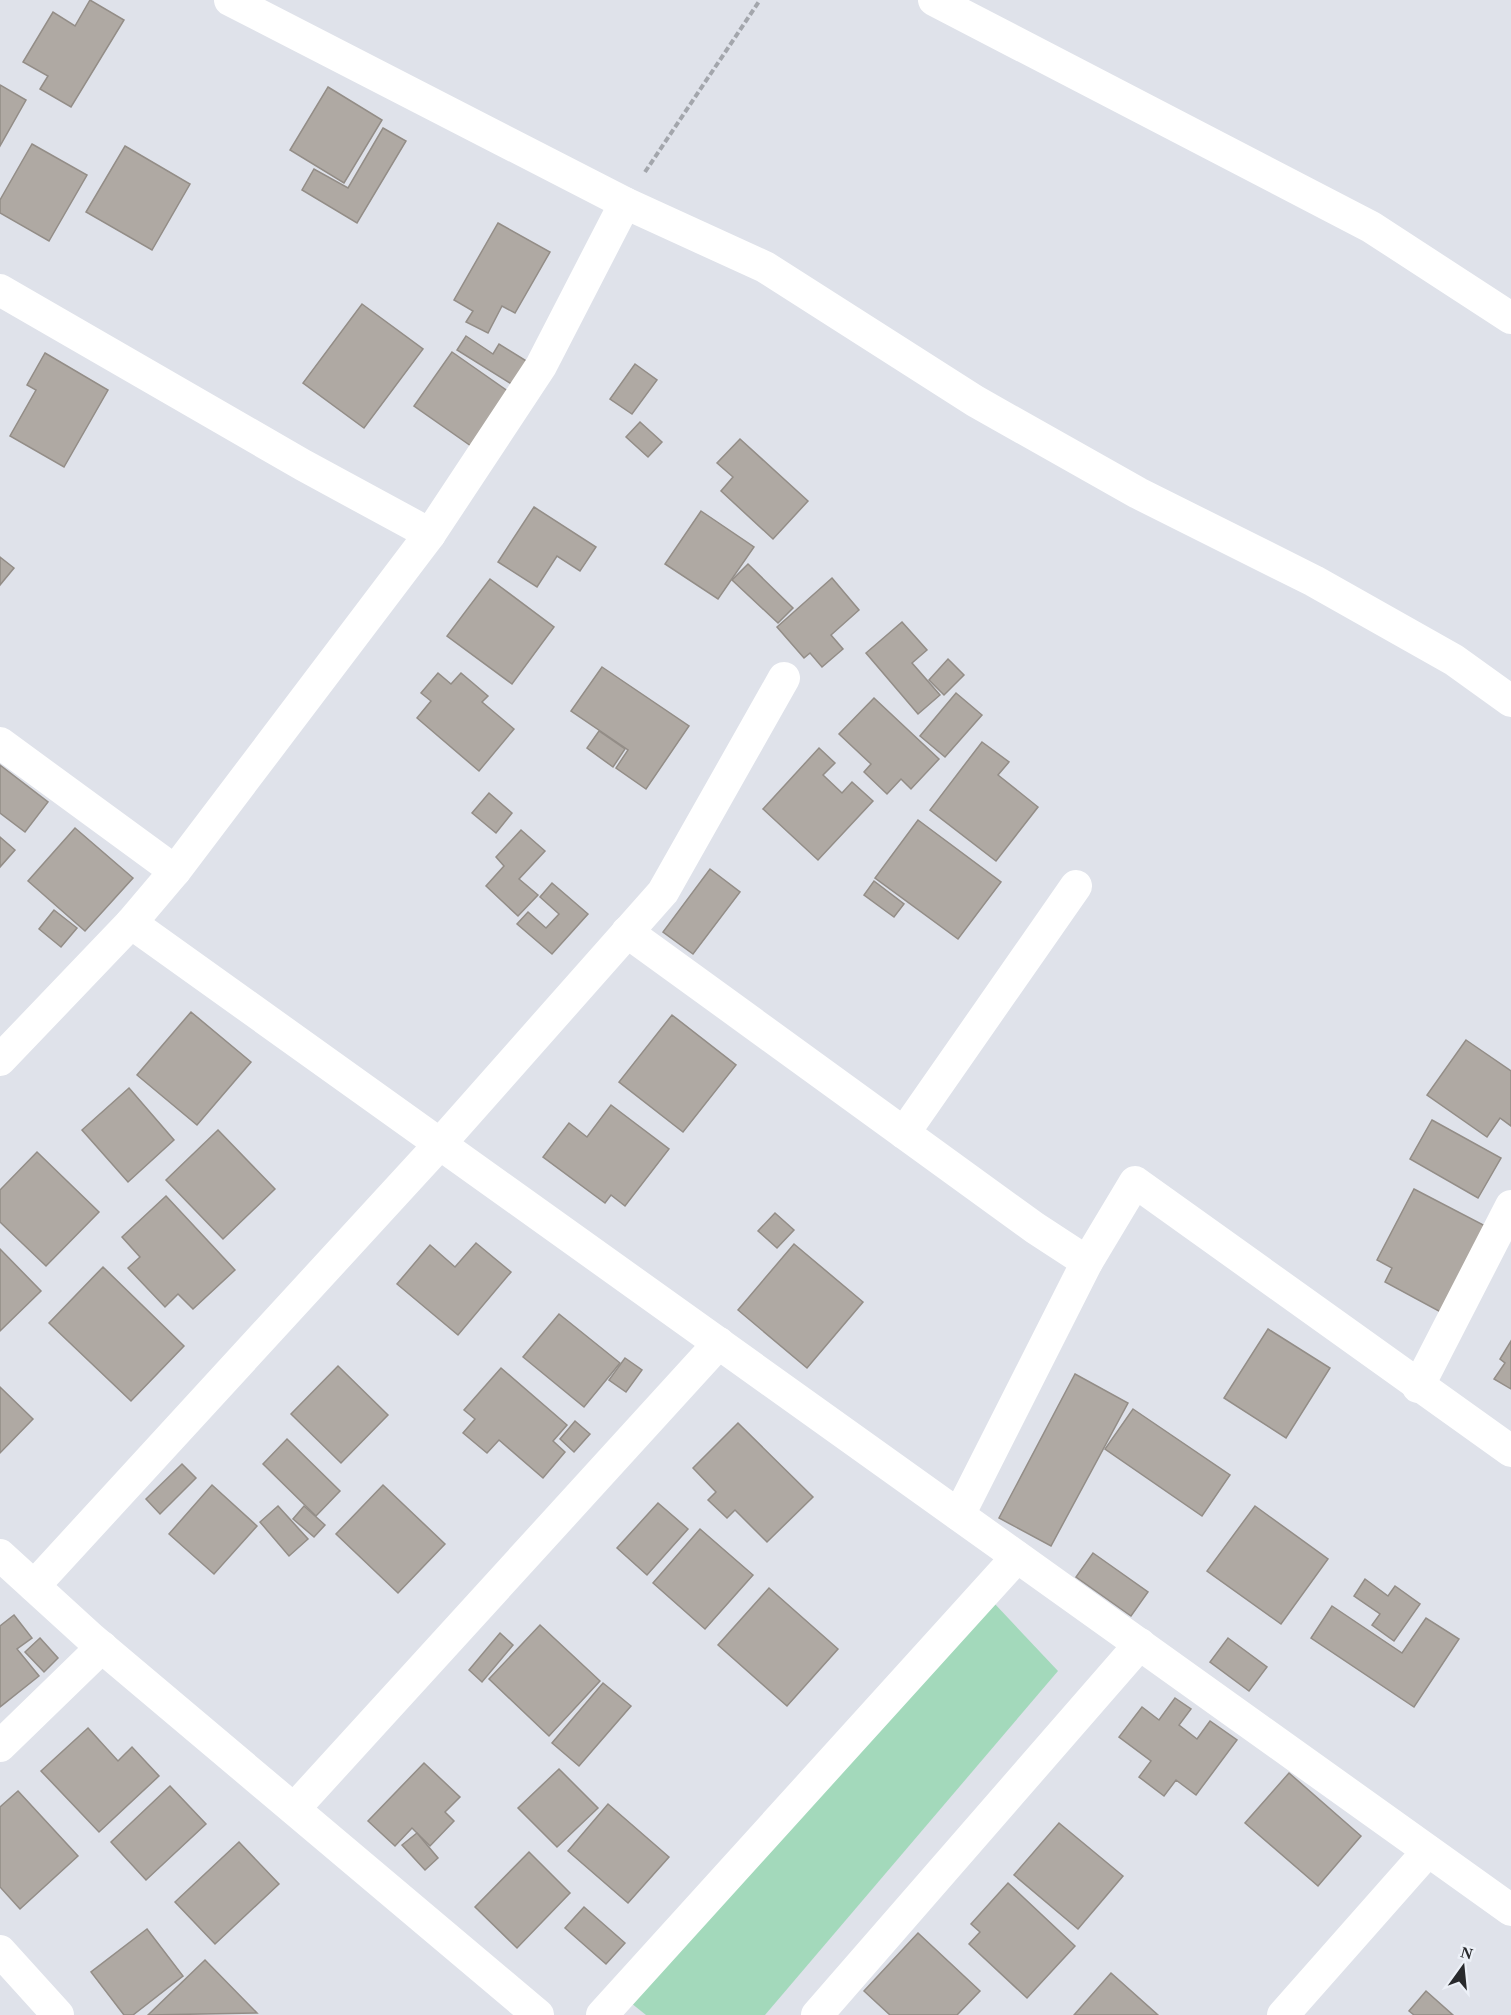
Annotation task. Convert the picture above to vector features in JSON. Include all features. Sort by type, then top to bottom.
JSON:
[{"type":"street","points":[[230,0],[625,203],[765,267],[1005,419],[1138,494],[1314,581],[1454,660],[1511,701]]},
{"type":"street","points":[[934,0],[1371,227],[1511,318]]},
{"type":"street","points":[[0,1060],[131,923],[175,871],[430,534],[541,366],[625,203]]},
{"type":"street","points":[[0,290],[303,465],[430,534]]},
{"type":"street","points":[[34,1586],[440,1145],[663,892],[784,678]]},
{"type":"street","points":[[0,743],[175,871]]},
{"type":"street","points":[[904,1133],[1076,886]]},
{"type":"street","points":[[131,923],[1428,1851],[1507,1898]]},
{"type":"street","points":[[627,932],[1035,1228],[1087,1262]]},
{"type":"street","points":[[959,1515],[1087,1262],[1135,1182],[1418,1387],[1511,1451]]},
{"type":"street","points":[[1418,1387],[1511,1206]]},
{"type":"street","points":[[294,1809],[719,1344]]},
{"type":"street","points":[[0,1555],[102,1647],[538,2015]]},
{"type":"street","points":[[602,2015],[1017,1557]]},
{"type":"street","points":[[817,2015],[1140,1644]]},
{"type":"street","points":[[0,1746],[102,1647]]},
{"type":"street","points":[[1283,2015],[1428,1851]]},
{"type":"street","points":[[0,1951],[58,2015]]},
{"type":"path","points":[[625,203],[760,0]]},
{"type":"green space","points":[[994,1603],[1058,1671],[765,2015],[646,2015],[631,2003]]},
{"type":"building","points":[[90,0],[124,20],[71,107],[40,89],[48,76],[23,62],[53,12],[75,26]]},
{"type":"building","points":[[0,85],[26,100],[0,146]]},
{"type":"building","points":[[328,87],[382,120],[344,183],[290,150]]},
{"type":"building","points":[[383,128],[406,141],[357,223],[302,190],[314,169],[348,188]]},
{"type":"building","points":[[32,144],[87,175],[49,241],[0,213],[0,200]]},
{"type":"building","points":[[125,146],[190,184],[152,250],[86,212]]},
{"type":"building","points":[[498,223],[550,252],[515,313],[502,306],[488,333],[466,322],[473,311],[454,300]]},
{"type":"building","points":[[362,304],[423,349],[364,428],[303,383]]},
{"type":"building","points":[[466,336],[493,354],[499,344],[528,362],[513,385],[457,350]]},
{"type":"building","points":[[452,352],[509,392],[471,446],[414,406]]},
{"type":"building","points":[[45,353],[108,390],[64,467],[10,436],[36,390],[27,385]]},
{"type":"building","points":[[635,364],[657,380],[632,414],[610,399]]},
{"type":"building","points":[[640,422],[662,442],[648,457],[626,437]]},
{"type":"building","points":[[740,439],[808,501],[773,539],[721,491],[733,477],[717,463]]},
{"type":"building","points":[[534,507],[596,547],[580,571],[557,556],[537,587],[498,562]]},
{"type":"building","points":[[701,511],[754,547],[718,599],[665,564]]},
{"type":"building","points":[[0,557],[14,568],[0,585]]},
{"type":"building","points":[[748,564],[793,608],[778,623],[732,580]]},
{"type":"building","points":[[832,578],[859,610],[831,635],[843,649],[822,667],[810,653],[804,658],[777,627]]},
{"type":"building","points":[[490,579],[554,627],[512,684],[447,636]]},
{"type":"building","points":[[902,622],[927,650],[912,663],[940,695],[918,714],[866,653]]},
{"type":"building","points":[[948,659],[964,675],[944,695],[929,680]]},
{"type":"building","points":[[602,667],[689,726],[646,789],[616,768],[628,750],[571,711]]},
{"type":"building","points":[[438,673],[451,684],[461,673],[488,696],[482,702],[514,729],[479,771],[417,718],[431,701],[421,693]]},
{"type":"building","points":[[956,693],[982,715],[945,757],[920,736]]},
{"type":"building","points":[[874,698],[939,759],[911,789],[901,779],[887,794],[864,772],[871,764],[839,734]]},
{"type":"building","points":[[599,731],[625,749],[613,767],[587,748]]},
{"type":"building","points":[[982,742],[1009,762],[998,775],[1038,807],[996,861],[930,810]]},
{"type":"building","points":[[819,748],[835,763],[823,775],[842,793],[852,782],[873,801],[818,860],[763,809]]},
{"type":"building","points":[[0,765],[48,802],[25,832],[0,813]]},
{"type":"building","points":[[489,793],[512,813],[496,833],[472,813]]},
{"type":"building","points":[[918,820],[1001,882],[958,939],[875,878]]},
{"type":"building","points":[[75,828],[133,878],[85,931],[28,881]]},
{"type":"building","points":[[521,830],[545,851],[519,879],[538,895],[518,916],[486,886],[504,866],[496,857]]},
{"type":"building","points":[[0,837],[15,850],[0,867]]},
{"type":"building","points":[[710,869],[740,892],[693,954],[663,932]]},
{"type":"building","points":[[874,881],[904,904],[894,917],[864,895]]},
{"type":"building","points":[[552,883],[588,914],[552,954],[517,924],[528,912],[546,928],[559,914],[540,897]]},
{"type":"building","points":[[54,910],[77,928],[61,947],[39,929]]},
{"type":"building","points":[[191,1012],[251,1062],[197,1125],[137,1075]]},
{"type":"building","points":[[672,1015],[736,1065],[683,1132],[619,1082]]},
{"type":"building","points":[[1466,1040],[1511,1071],[1511,1126],[1500,1118],[1487,1137],[1427,1095]]},
{"type":"building","points":[[129,1088],[174,1140],[128,1182],[82,1130]]},
{"type":"building","points":[[611,1105],[669,1149],[625,1206],[611,1195],[605,1203],[543,1157],[569,1123],[587,1137]]},
{"type":"building","points":[[1432,1120],[1501,1158],[1478,1198],[1410,1159]]},
{"type":"building","points":[[218,1130],[275,1189],[223,1239],[166,1180]]},
{"type":"building","points":[[37,1152],[99,1212],[46,1266],[0,1222],[0,1190]]},
{"type":"building","points":[[1414,1189],[1493,1230],[1448,1316],[1385,1282],[1392,1268],[1377,1260]]},
{"type":"building","points":[[166,1196],[235,1270],[193,1309],[178,1294],[165,1307],[128,1268],[140,1257],[122,1237]]},
{"type":"building","points":[[775,1213],[794,1230],[777,1248],[758,1231]]},
{"type":"building","points":[[476,1243],[511,1272],[458,1335],[397,1284],[430,1245],[455,1267]]},
{"type":"building","points":[[794,1244],[863,1302],[807,1368],[738,1310]]},
{"type":"building","points":[[0,1249],[41,1291],[0,1331]]},
{"type":"building","points":[[103,1267],[184,1346],[131,1401],[49,1323]]},
{"type":"building","points":[[559,1314],[620,1363],[584,1407],[523,1357]]},
{"type":"building","points":[[1268,1329],[1330,1368],[1286,1438],[1224,1398]]},
{"type":"building","points":[[1511,1341],[1511,1389],[1494,1379],[1505,1363],[1500,1359]]},
{"type":"building","points":[[625,1358],[642,1370],[626,1392],[609,1380]]},
{"type":"building","points":[[338,1366],[388,1415],[341,1463],[291,1414]]},
{"type":"building","points":[[501,1368],[567,1425],[553,1441],[565,1452],[543,1478],[499,1440],[487,1453],[463,1433],[475,1419],[464,1410]]},
{"type":"building","points":[[1075,1374],[1128,1403],[1051,1546],[999,1518]]},
{"type":"building","points":[[0,1387],[33,1419],[0,1453]]},
{"type":"building","points":[[1133,1409],[1230,1475],[1202,1516],[1105,1449]]},
{"type":"building","points":[[575,1421],[590,1434],[574,1452],[560,1439]]},
{"type":"building","points":[[738,1423],[813,1497],[767,1542],[735,1510],[727,1518],[708,1500],[716,1492],[693,1468]]},
{"type":"building","points":[[287,1439],[340,1491],[316,1516],[263,1464]]},
{"type":"building","points":[[182,1464],[196,1478],[160,1514],[146,1499]]},
{"type":"building","points":[[212,1485],[257,1526],[214,1574],[169,1534]]},
{"type":"building","points":[[383,1485],[445,1544],[398,1593],[336,1534]]},
{"type":"building","points":[[658,1503],[688,1529],[647,1575],[617,1548]]},
{"type":"building","points":[[278,1506],[308,1539],[289,1556],[260,1522]]},
{"type":"building","points":[[304,1506],[325,1525],[314,1537],[293,1519]]},
{"type":"building","points":[[1255,1506],[1328,1559],[1281,1624],[1207,1571]]},
{"type":"building","points":[[700,1529],[753,1575],[705,1629],[653,1583]]},
{"type":"building","points":[[1093,1553],[1148,1592],[1131,1616],[1076,1577]]},
{"type":"building","points":[[1365,1579],[1388,1596],[1395,1586],[1420,1604],[1394,1641],[1372,1625],[1380,1614],[1354,1596]]},
{"type":"building","points":[[769,1588],[838,1649],[787,1706],[718,1645]]},
{"type":"building","points":[[1332,1606],[1402,1653],[1426,1618],[1459,1639],[1414,1707],[1311,1638]]},
{"type":"building","points":[[14,1615],[32,1638],[17,1649],[39,1676],[0,1707],[0,1626]]},
{"type":"building","points":[[540,1625],[600,1681],[549,1736],[489,1679]]},
{"type":"building","points":[[500,1633],[513,1645],[482,1682],[469,1670]]},
{"type":"building","points":[[40,1638],[58,1658],[44,1672],[25,1652]]},
{"type":"building","points":[[1228,1638],[1267,1667],[1249,1691],[1210,1662]]},
{"type":"building","points":[[603,1683],[631,1706],[579,1766],[552,1743]]},
{"type":"building","points":[[1175,1698],[1191,1709],[1179,1725],[1197,1739],[1210,1721],[1237,1740],[1196,1795],[1176,1780],[1164,1796],[1139,1777],[1151,1761],[1119,1737],[1142,1707],[1159,1720]]},
{"type":"building","points":[[88,1728],[118,1761],[132,1747],[159,1776],[99,1832],[41,1771]]},
{"type":"building","points":[[424,1763],[460,1797],[445,1812],[454,1821],[430,1846],[412,1828],[395,1846],[368,1821]]},
{"type":"building","points":[[559,1769],[598,1808],[557,1847],[518,1808]]},
{"type":"building","points":[[1289,1773],[1361,1836],[1318,1886],[1245,1823]]},
{"type":"building","points":[[170,1786],[206,1824],[146,1880],[111,1842]]},
{"type":"building","points":[[18,1791],[78,1856],[20,1909],[0,1887],[0,1807]]},
{"type":"building","points":[[608,1804],[669,1857],[628,1903],[568,1851]]},
{"type":"building","points":[[1059,1823],[1123,1876],[1078,1929],[1014,1875]]},
{"type":"building","points":[[417,1833],[438,1858],[425,1870],[402,1845]]},
{"type":"building","points":[[239,1842],[279,1884],[215,1944],[175,1902]]},
{"type":"building","points":[[529,1852],[570,1893],[517,1948],[475,1907]]},
{"type":"building","points":[[1008,1883],[1075,1946],[1027,1998],[969,1944],[980,1932],[971,1924]]},
{"type":"building","points":[[584,1907],[625,1943],[606,1964],[565,1928]]},
{"type":"building","points":[[147,1929],[183,1976],[133,2015],[124,2015],[91,1972]]},
{"type":"building","points":[[918,1933],[980,1991],[957,2015],[890,2015],[864,1991]]},
{"type":"building","points":[[205,1960],[257,2013],[148,2015]]},
{"type":"building","points":[[1111,1973],[1158,2015],[1074,2015]]},
{"type":"building","points":[[1426,1991],[1453,2015],[1414,2015],[1409,2011]]}]
